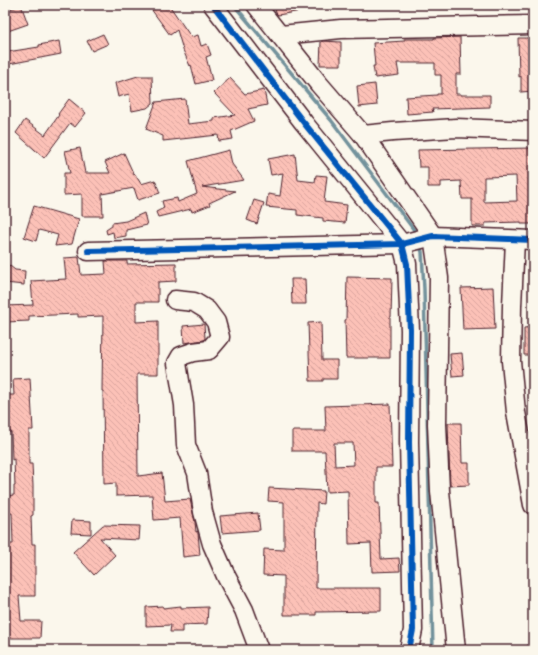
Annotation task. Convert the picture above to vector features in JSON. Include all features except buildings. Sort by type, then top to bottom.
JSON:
[{"type":"street","points":[[213,5],[304,123],[402,244],[407,264],[410,330],[409,442],[413,630],[409,650]]},
{"type":"street","points":[[256,5],[319,84],[363,135],[433,236],[439,278],[437,424],[440,491],[456,650]]},
{"type":"street","points":[[281,35],[341,29],[533,25]]},
{"type":"street","points":[[363,135],[456,128],[533,131]]},
{"type":"street","points":[[88,251],[402,244],[433,236],[533,240]]},
{"type":"street","points":[[515,240],[511,361],[516,412],[533,505]]},
{"type":"street","points":[[175,300],[194,302],[207,310],[216,322],[220,337],[210,350],[194,352],[181,356],[177,363],[184,405],[186,445],[197,473],[203,512],[212,544],[226,576],[244,610],[259,650]]},
{"type":"waterway","points":[[234,5],[331,120],[414,230],[415,234]]},
{"type":"waterway","points":[[420,246],[422,252],[424,289],[433,650]]},
{"type":"cycle path","points":[[213,5],[304,123],[402,244],[407,264],[410,330],[409,442],[413,630],[409,650]]},
{"type":"cycle path","points":[[88,251],[402,244],[433,236],[533,240]]}]
